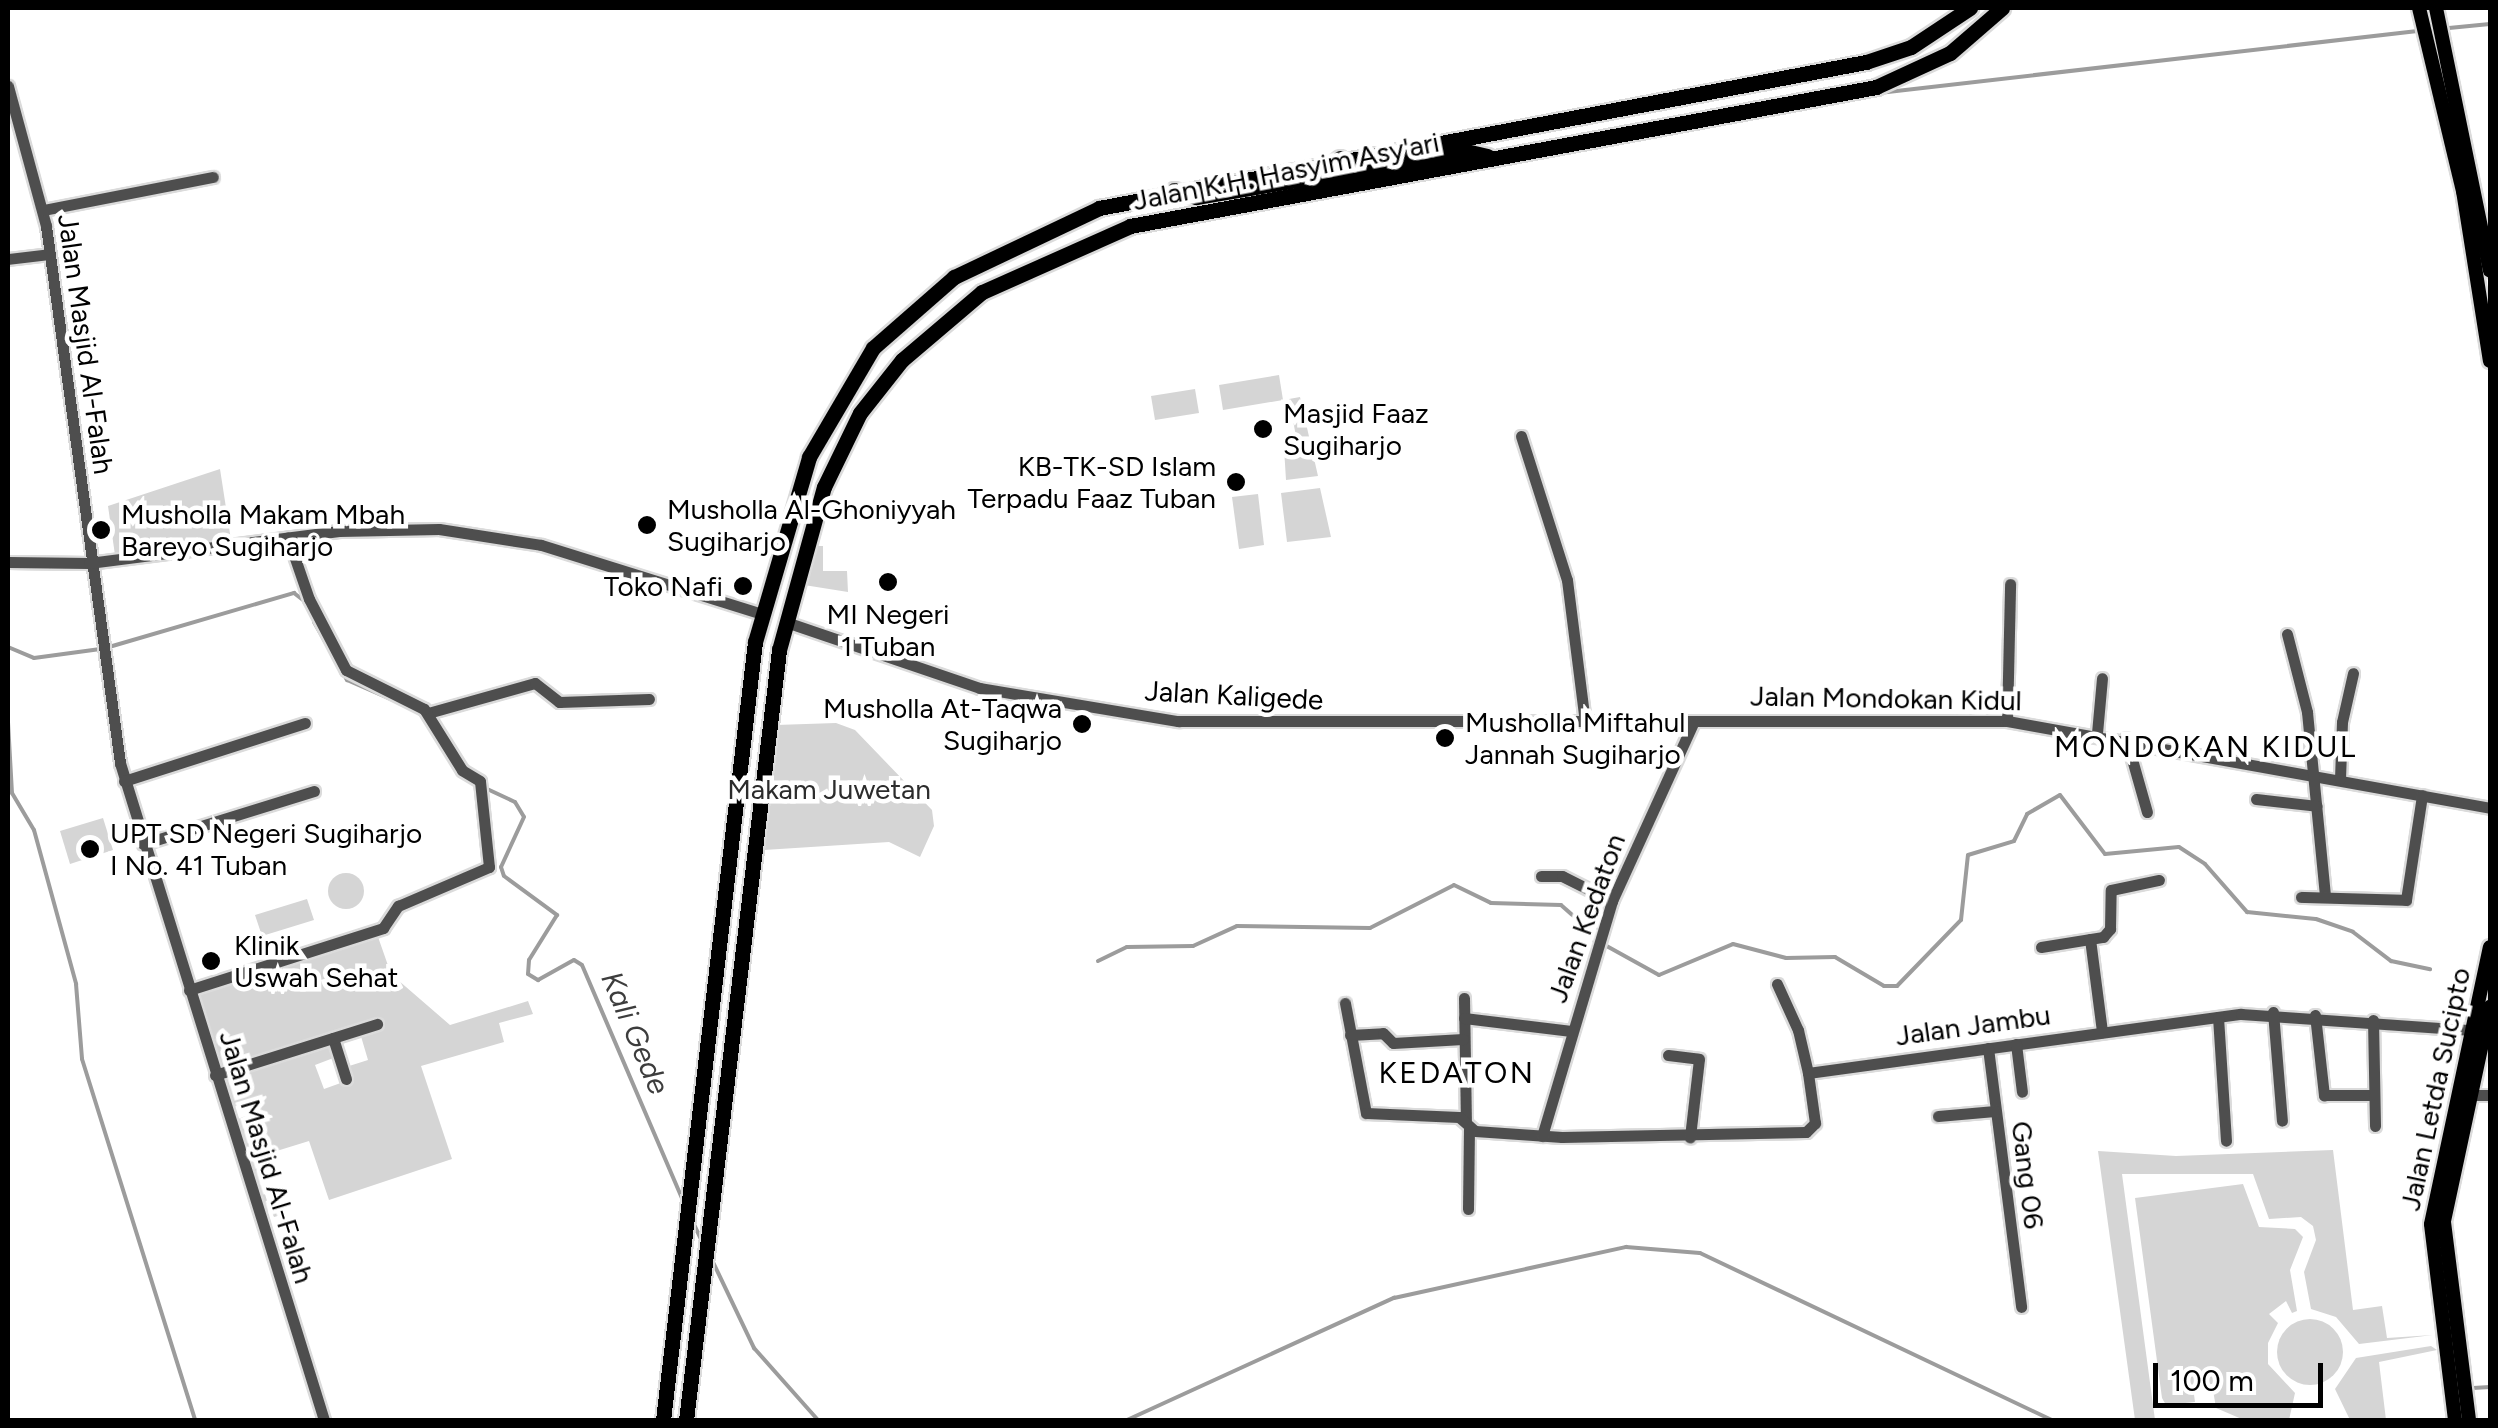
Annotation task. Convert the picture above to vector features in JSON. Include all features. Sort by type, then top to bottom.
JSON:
[{"type":"highway","name":"Jalan K.H. Hasyim Asy'ari","points":[[686,1420],[765,746],[786,622],[814,513],[850,429],[882,382],[936,327],[1016,274],[1105,234],[1312,190],[1876,86],[1924,68],[1973,36],[2002,8]]},
{"type":"highway","name":"Jalan K.H. Hasyim Asy'ari","points":[[663,1420],[762,614],[809,457],[847,384],[883,338],[940,287],[1019,241],[1099,208],[1340,158],[1866,62],[1911,47],[1964,12]]},
{"type":"highway","points":[[1964,12],[1973,36]]},
{"type":"highway","points":[[1340,158],[1331,166],[1334,173],[1466,150],[1490,158]]},
{"type":"highway","points":[[1174,190],[1191,198],[1323,177],[1324,184],[1312,190]]},
{"type":"highway","points":[[729,882],[731,892],[740,891],[753,764],[765,746]]},
{"type":"main road","points":[[2420,8],[2490,270]]},
{"type":"main road","points":[[2436,8],[2464,162],[2490,361]]},
{"type":"main road","name":"Jalan Letda Sucipto","points":[[2465,1100],[2472,1030],[2490,947]]},
{"type":"main road","name":"Jalan Letda Sucipto","points":[[2469,1420],[2449,1338],[2431,1224],[2490,1007]]},
{"type":"main road","name":"Jalan Letda Sucipto","points":[[2449,1338],[2455,1420]]},
{"type":"street","name":"Jalan Masjid Al-Falah","points":[[8,86],[43,210],[102,658],[124,781],[324,1420]]},
{"type":"street","points":[[43,210],[213,177]]},
{"type":"street","points":[[8,259],[50,254]]},
{"type":"street","points":[[1521,436],[1567,580],[1585,722]]},
{"type":"street","points":[[8,562],[89,564],[395,528],[478,533],[576,554],[762,614]]},
{"type":"street","points":[[188,990],[382,928],[398,906],[487,871],[479,788],[461,768],[428,713],[346,670],[309,599],[288,538]]},
{"type":"street","points":[[2006,721],[2013,648],[2010,584]]},
{"type":"street","name":"Jalan Kaligede","points":[[786,622],[980,688],[1135,716],[1258,725],[1693,723]]},
{"type":"street","points":[[2287,634],[2307,712],[2325,895]]},
{"type":"street","points":[[2340,780],[2342,722],[2353,673]]},
{"type":"street","points":[[2097,733],[2102,678]]},
{"type":"street","points":[[428,713],[538,683],[559,702],[648,699]]},
{"type":"street","name":"Jalan Mondokan Kidul","points":[[1693,723],[1840,717],[2006,721],[2126,738],[2490,808]]},
{"type":"street","name":"Jalan Kedaton","points":[[1542,1136],[1612,901],[1693,723]]},
{"type":"street","points":[[124,781],[306,724]]},
{"type":"street","points":[[2126,738],[2147,812]]},
{"type":"street","points":[[143,844],[314,791]]},
{"type":"street","points":[[2301,897],[2406,900],[2422,795]]},
{"type":"street","points":[[2256,800],[2316,806]]},
{"type":"street","points":[[1541,876],[1562,876],[1612,901]]},
{"type":"street","points":[[2041,947],[2090,940],[2109,931],[2111,890],[2159,880]]},
{"type":"street","points":[[2090,940],[2102,1032]]},
{"type":"street","points":[[1345,1003],[1366,1113],[1542,1136],[1690,1138],[1810,1131],[1815,1120],[1808,1073],[1798,1030],[1777,984]]},
{"type":"street","points":[[1464,998],[1468,1209]]},
{"type":"street","points":[[2273,1012],[2282,1120]]},
{"type":"street","name":"Jalan Jambu","points":[[1808,1073],[2273,1012],[2472,1030]]},
{"type":"street","points":[[2315,1015],[2323,1093],[2373,1095]]},
{"type":"street","points":[[2218,1017],[2226,1141]]},
{"type":"street","points":[[1464,1018],[1571,1031]]},
{"type":"street","points":[[2373,1020],[2375,1126]]},
{"type":"street","points":[[215,1075],[376,1024]]},
{"type":"street","points":[[1350,1035],[1384,1033],[1393,1043],[1463,1039]]},
{"type":"street","points":[[333,1038],[346,1079]]},
{"type":"street","points":[[2016,1044],[2022,1092]]},
{"type":"street","name":"Gang 06","points":[[1988,1048],[2021,1307]]},
{"type":"street","points":[[1668,1055],[1694,1054],[1699,1062],[1690,1138]]},
{"type":"street","points":[[2465,1100],[2490,1095]]},
{"type":"street","points":[[1938,1116],[1995,1111]]},
{"type":"green space","points":[[1279,375],[1283,400],[1223,410],[1219,385]]},
{"type":"green space","points":[[1195,389],[1199,413],[1155,420],[1151,396]]},
{"type":"green space","points":[[1300,397],[1318,476],[1286,480],[1284,448],[1298,447],[1289,399]]},
{"type":"green space","points":[[220,469],[231,540],[115,555],[108,506]]},
{"type":"green space","points":[[1320,488],[1331,537],[1287,542],[1281,493]]},
{"type":"green space","points":[[1258,494],[1264,545],[1239,549],[1232,497]]},
{"type":"green space","points":[[814,546],[823,546],[823,571],[847,571],[848,592],[804,585]]},
{"type":"green space","name":"Makam Juwetan","points":[[836,723],[855,730],[932,810],[934,826],[920,857],[889,842],[764,850],[776,725]]},
{"type":"green space","points":[[103,818],[113,850],[70,864],[60,831]]},
{"type":"green space","points":[[346,873],[359,878],[364,891],[359,904],[346,909],[333,904],[328,891],[333,878]]},
{"type":"green space","points":[[307,899],[314,920],[262,936],[255,915]]},
{"type":"green space","points":[[377,934],[391,974],[450,1025],[528,1001],[533,1014],[499,1023],[504,1042],[421,1066],[452,1159],[329,1200],[309,1141],[254,1158],[268,1204],[277,1201],[281,1215],[274,1217],[269,1206],[267,1221],[235,1120],[257,1112],[252,1100],[231,1108],[195,992]],"holes":[[[360,1033],[368,1060],[346,1067],[349,1080],[324,1089],[315,1065],[336,1057],[331,1042]]]},
{"type":"green space","points":[[2333,1150],[2353,1310],[2382,1306],[2387,1338],[2433,1335],[2359,1344],[2336,1317],[2311,1309],[2304,1272],[2316,1240],[2313,1226],[2301,1217],[2269,1219],[2253,1174],[2122,1174],[2155,1420],[2135,1420],[2098,1151],[2176,1156]]},
{"type":"green space","points":[[2243,1184],[2259,1227],[2295,1229],[2303,1237],[2290,1270],[2297,1311],[2292,1313],[2286,1301],[2269,1314],[2278,1323],[2268,1343],[2268,1364],[2295,1393],[2289,1420],[2244,1420],[2216,1408],[2212,1384],[2193,1387],[2195,1402],[2166,1405],[2162,1398],[2135,1198]]},
{"type":"green space","points":[[2310,1319],[2323,1321],[2333,1329],[2341,1339],[2341,1365],[2333,1375],[2323,1383],[2310,1385],[2297,1383],[2287,1375],[2279,1365],[2277,1352],[2279,1339],[2287,1329],[2297,1321]]},
{"type":"green space","points":[[2431,1346],[2437,1350],[2379,1362],[2386,1420],[2350,1420],[2335,1389],[2356,1358]]},
{"type":"waterway","points":[[2449,28],[2490,24]]},
{"type":"waterway","points":[[1879,93],[2417,31]]},
{"type":"waterway","name":"Kali Gede","points":[[109,647],[294,593],[303,600]]},
{"type":"waterway","name":"Kali Gede","points":[[314,622],[347,680],[400,703]]},
{"type":"waterway","name":"Kali Gede","points":[[8,647],[34,658],[100,649]]},
{"type":"waterway","points":[[8,722],[12,793],[34,830],[76,984],[82,1059],[195,1420]]},
{"type":"waterway","name":"Kali Gede","points":[[459,774],[476,784]]},
{"type":"waterway","name":"Kali Gede","points":[[485,788],[515,802],[524,817],[501,867],[504,876],[557,915],[529,960],[528,974],[538,980],[574,960],[582,965],[684,1203]]},
{"type":"waterway","points":[[1603,944],[1659,975],[1733,944],[1786,958],[1835,957],[1884,986],[1897,986],[1961,920],[1968,855],[2014,841],[2027,814],[2060,795],[2105,854],[2179,847],[2205,864],[2247,912],[2316,919],[2353,932],[2391,961],[2430,969]]},
{"type":"waterway","points":[[1098,961],[1127,947],[1193,946],[1237,926],[1370,928],[1454,885],[1491,903],[1561,905],[1597,937]]},
{"type":"waterway","name":"Kali Gede","points":[[692,1220],[701,1239]]},
{"type":"waterway","points":[[1127,1420],[1394,1298],[1626,1247],[1700,1253],[2052,1420]]},
{"type":"waterway","name":"Kali Gede","points":[[712,1260],[754,1348],[818,1420]]},
{"type":"waterway","points":[[2473,1388],[2490,1387]]},
{"type":"place","name":"Masjid Faaz Sugiharjo","points":[[1263,429]]},
{"type":"place","name":"KB-TK-SD Islam Terpadu Faaz Tuban","points":[[1236,482]]},
{"type":"place","name":"Musholla Al-Ghoniyyah Sugiharjo","points":[[647,525]]},
{"type":"place","name":"Musholla Makam Mbah Bareyo Sugiharjo","points":[[101,530]]},
{"type":"place","name":"MI Negeri 1 Tuban","points":[[888,582]]},
{"type":"place","name":"Toko Nafi","points":[[743,586]]},
{"type":"place","name":"Musholla At-Taqwa Sugiharjo","points":[[1082,724]]},
{"type":"place","name":"Musholla Miftahul Jannah Sugiharjo","points":[[1445,738]]},
{"type":"place","name":"UPT SD Negeri Sugiharjo I No. 41 Tuban","points":[[90,849]]},
{"type":"place","name":"Klinik Uswah Sehat","points":[[211,961]]},
{"type":"district","name":"MONDOKAN KIDUL","points":[[2206,747]]},
{"type":"district","name":"KEDATON","points":[[1457,1073]]}]
